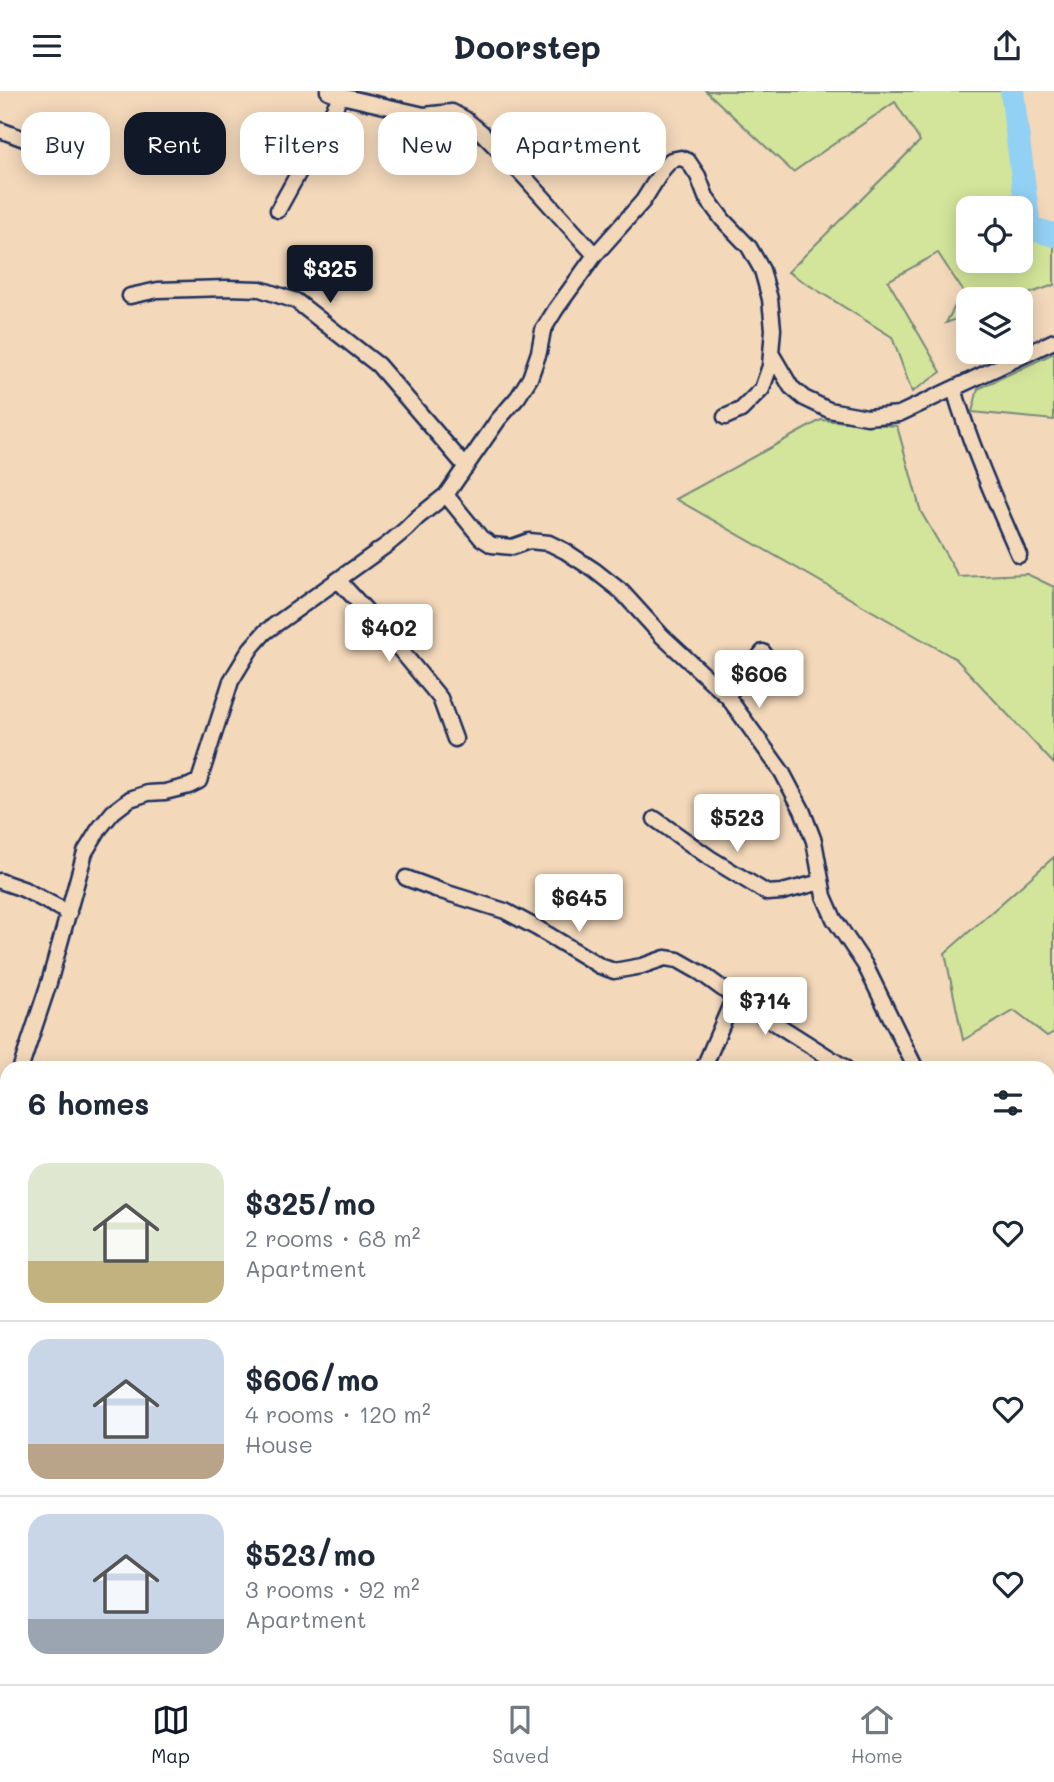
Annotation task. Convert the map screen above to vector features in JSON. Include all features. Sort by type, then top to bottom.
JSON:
[{"type":"street","points":[[278,210],[335,94],[424,115],[452,112],[465,119],[521,173],[595,255]]},
{"type":"street","points":[[0,130],[21,138]]},
{"type":"street","points":[[23,1061],[85,852],[100,829],[113,812],[130,799],[189,786],[199,781],[231,681],[251,648],[265,632],[388,544],[446,495],[530,378],[543,330],[556,309],[595,255],[643,201],[663,169],[671,160],[681,158],[688,161],[698,176],[706,197],[723,220],[749,247],[762,270],[770,299],[773,329],[770,366],[762,389],[741,410],[725,417]]},
{"type":"street","points":[[130,296],[158,290],[227,288],[260,289],[296,300],[378,365],[466,467]]},
{"type":"street","points":[[771,353],[791,387],[804,398],[829,410],[867,417],[899,414],[1054,341]]},
{"type":"street","points":[[954,389],[983,474],[1019,555]]},
{"type":"street","points":[[446,495],[481,538],[492,545],[512,547],[529,541],[549,543],[594,571],[622,592],[662,636],[727,696],[782,772],[802,810],[814,841],[824,896],[834,919],[865,965],[912,1061]]},
{"type":"street","points":[[338,580],[440,698],[455,739]]},
{"type":"street","points":[[727,696],[763,652]]},
{"type":"street","points":[[655,819],[767,893],[821,883]]},
{"type":"street","points":[[405,878],[505,911],[600,966],[614,971],[665,958],[678,960],[835,1061]]},
{"type":"street","points":[[0,881],[23,889],[69,913]]},
{"type":"street","points":[[707,1061],[734,997]]},
{"type":"green space","points":[[706,91],[1006,91],[1017,196],[956,196],[956,273],[1033,273],[1033,238],[1054,244],[1054,285],[1033,292],[1033,287],[960,287],[938,253],[888,281],[941,372],[912,392],[892,337],[788,272],[920,141],[895,102],[793,172]]},
{"type":"green space","points":[[956,304],[956,319],[946,323]]},
{"type":"green space","points":[[1054,353],[1054,420],[972,412],[978,389]]},
{"type":"green space","points":[[821,420],[897,426],[921,512],[959,577],[1027,574],[1054,587],[1054,764],[956,659],[676,499]]},
{"type":"green space","points":[[1054,857],[1054,1032],[1047,1036],[1014,1011],[963,1040],[945,953]]},
{"type":"waterway","points":[[1012,91],[1029,228],[1054,235]]}]
